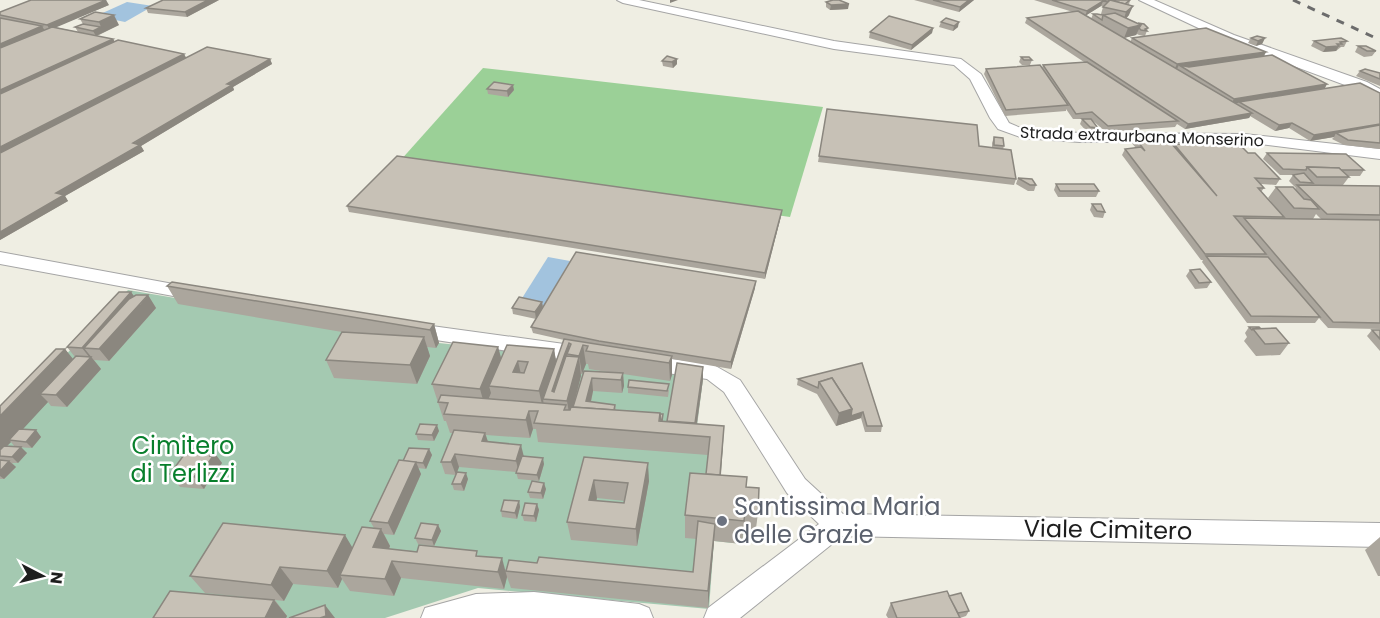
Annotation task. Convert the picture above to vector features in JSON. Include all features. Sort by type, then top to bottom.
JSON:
[{"type":"street","name":"Strada extraurbana Monserino","points":[[623,0],[834,45],[957,62],[968,66],[977,76],[1000,123],[1010,131],[1077,137],[1245,138],[1380,154]]},
{"type":"street","points":[[1145,0],[1230,38],[1362,85],[1380,94]]},
{"type":"street","points":[[0,258],[216,297]]},
{"type":"street","points":[[387,326],[606,358]]},
{"type":"street","points":[[630,361],[712,372],[732,386],[796,486],[837,525],[722,615]]},
{"type":"street","name":"Viale Cimitero","points":[[837,525],[1380,535]]},
{"type":"street","points":[[435,618],[476,607],[534,605],[639,618]]},
{"type":"green space","points":[[483,68],[823,107],[790,217],[399,162]]},
{"type":"green space","name":"Cimitero di Terlizzi","points":[[128,290],[439,343],[567,357],[703,379],[695,442],[723,444],[719,497],[757,512],[755,536],[743,535],[742,544],[714,541],[709,609],[478,588],[385,618],[0,618],[0,423]]},
{"type":"water","points":[[127,2],[153,6],[125,22],[96,16]]},
{"type":"water","points":[[548,257],[570,261],[543,307],[519,303]]},
{"type":"building","points":[[31,0],[106,0],[47,25],[0,15],[0,12]]},
{"type":"building","points":[[163,0],[208,0],[185,12],[146,8]]},
{"type":"building","points":[[833,0],[849,4],[831,5],[826,2]]},
{"type":"building","points":[[933,0],[969,0],[960,7]]},
{"type":"building","points":[[1052,0],[1110,0],[1103,1],[1087,11]]},
{"type":"building","points":[[1110,0],[1130,0],[1125,4]]},
{"type":"building","points":[[1110,0],[1133,6],[1126,12],[1103,7]]},
{"type":"building","points":[[1078,11],[1252,113],[1188,124],[1027,18]]},
{"type":"building","points":[[95,12],[114,15],[99,22],[80,19]]},
{"type":"building","points":[[1115,13],[1141,25],[1128,28],[1103,15]]},
{"type":"building","points":[[1093,14],[1103,15],[1102,20]]},
{"type":"building","points":[[889,16],[933,28],[912,45],[870,32]]},
{"type":"building","points":[[0,18],[42,26],[0,44]]},
{"type":"building","points":[[946,18],[959,22],[954,26],[941,22]]},
{"type":"building","points":[[1138,23],[1144,24],[1148,28],[1145,29],[1147,31],[1141,30],[1139,28],[1141,25]]},
{"type":"building","points":[[83,24],[101,27],[93,31],[75,27]]},
{"type":"building","points":[[52,27],[113,39],[0,90],[0,48]]},
{"type":"building","points":[[1206,28],[1266,52],[1177,64],[1132,38]]},
{"type":"building","points":[[1257,36],[1265,38],[1258,41],[1251,38]]},
{"type":"building","points":[[1341,38],[1347,41],[1340,42],[1342,44],[1337,44],[1339,46],[1326,47],[1314,41]]},
{"type":"building","points":[[118,40],[184,54],[0,147],[0,94]]},
{"type":"building","points":[[1358,46],[1366,46],[1376,51],[1367,51]]},
{"type":"building","points":[[207,47],[270,59],[227,84],[232,85],[133,143],[140,145],[56,193],[64,195],[0,232],[0,153]]},
{"type":"building","points":[[1272,55],[1327,84],[1234,99],[1179,65],[1189,67]]},
{"type":"building","points":[[667,56],[677,59],[672,62],[662,61]]},
{"type":"building","points":[[1021,57],[1029,57],[1032,60],[1024,60]]},
{"type":"building","points":[[1087,62],[1178,121],[1108,126],[1092,112],[1076,114],[1043,65]]},
{"type":"building","points":[[1040,65],[1068,105],[1006,110],[986,69]]},
{"type":"building","points":[[1365,69],[1380,73],[1380,79],[1360,71]]},
{"type":"building","points":[[494,82],[513,85],[507,91],[487,89]]},
{"type":"building","points":[[1360,83],[1380,93],[1380,124],[1314,135],[1292,123],[1279,125],[1239,102]]},
{"type":"building","points":[[827,109],[977,125],[979,146],[1011,150],[1016,179],[819,156]]},
{"type":"building","points":[[1082,119],[1091,119],[1098,128],[1090,127]]},
{"type":"building","points":[[1380,125],[1380,143],[1348,140],[1336,133]]},
{"type":"building","points":[[1133,135],[1164,135],[1217,196],[1174,144],[1240,145],[1248,153],[1255,153],[1280,179],[1255,178],[1264,188],[1258,188],[1284,217],[1234,216],[1266,254],[1205,254],[1125,149],[1141,147],[1145,151]]},
{"type":"building","points":[[994,137],[1003,138],[1004,146],[994,145]]},
{"type":"building","points":[[1267,153],[1346,154],[1364,170],[1307,167],[1306,170],[1283,169]]},
{"type":"building","points":[[397,156],[782,210],[765,273],[347,206]]},
{"type":"building","points":[[1307,167],[1339,168],[1349,177],[1317,177]]},
{"type":"building","points":[[1304,173],[1313,183],[1300,182],[1293,175]]},
{"type":"building","points":[[1018,178],[1032,179],[1036,185],[1030,185]]},
{"type":"building","points":[[1056,184],[1094,184],[1099,191],[1060,191]]},
{"type":"building","points":[[1297,185],[1380,186],[1380,215],[1327,214]]},
{"type":"building","points":[[1276,187],[1293,187],[1304,199],[1311,200],[1319,209],[1294,208]]},
{"type":"building","points":[[1092,204],[1101,204],[1105,212],[1097,211]]},
{"type":"building","points":[[1244,218],[1380,220],[1380,323],[1333,322]]},
{"type":"building","points":[[576,252],[756,281],[731,362],[599,341],[531,327]]},
{"type":"building","points":[[1206,256],[1268,257],[1320,317],[1251,316]]},
{"type":"building","points":[[1200,269],[1211,282],[1199,283],[1190,270]]},
{"type":"building","points":[[172,282],[434,324],[430,330],[167,286]]},
{"type":"building","points":[[119,292],[131,292],[82,348],[67,347]]},
{"type":"building","points":[[136,295],[148,295],[99,349],[84,348],[129,299]]},
{"type":"building","points":[[519,297],[542,302],[535,312],[512,308]]},
{"type":"building","points":[[1276,328],[1289,343],[1265,344],[1253,329]]},
{"type":"building","points":[[1372,330],[1380,330],[1380,339]]},
{"type":"building","points":[[342,332],[424,337],[410,365],[326,360]]},
{"type":"building","points":[[564,339],[672,356],[669,363],[586,351],[588,346],[583,345],[579,356],[567,354],[571,344],[569,343],[552,391],[554,392],[566,356],[579,357],[567,401],[543,399]]},
{"type":"building","points":[[453,342],[498,347],[480,389],[432,384]]},
{"type":"building","points":[[507,345],[554,349],[539,391],[489,386]],"holes":[[[518,361],[528,362],[524,373],[513,372]]]},
{"type":"building","points":[[56,349],[65,349],[0,416],[0,406]]},
{"type":"building","points":[[76,356],[91,357],[56,395],[40,394]]},
{"type":"building","points":[[677,363],[703,367],[695,423],[667,421]]},
{"type":"building","points":[[862,363],[882,426],[867,426],[863,412],[851,416],[852,409],[832,378],[819,382],[818,388],[798,379]]},
{"type":"building","points":[[584,371],[623,373],[621,380],[592,378],[586,401],[615,405],[614,410],[573,407]]},
{"type":"building","points":[[832,378],[852,409],[839,413],[819,382]]},
{"type":"building","points":[[629,380],[669,384],[667,391],[628,387]]},
{"type":"building","points":[[441,395],[566,405],[564,410],[570,410],[571,407],[660,413],[659,421],[724,426],[720,475],[706,474],[710,437],[534,423],[538,411],[529,411],[526,420],[444,414],[448,403],[438,402]]},
{"type":"building","points":[[420,424],[437,425],[432,435],[416,434]]},
{"type":"building","points":[[19,429],[36,430],[26,442],[9,440]]},
{"type":"building","points":[[454,430],[485,433],[482,441],[521,445],[516,461],[455,454],[451,462],[441,462]]},
{"type":"building","points":[[4,446],[21,447],[12,457],[0,456],[0,450]]},
{"type":"building","points":[[189,448],[213,451],[210,456],[213,456],[203,471],[199,470],[194,477],[170,474]]},
{"type":"building","points":[[409,448],[429,449],[423,463],[403,461]]},
{"type":"building","points":[[522,456],[543,458],[537,475],[516,473]]},
{"type":"building","points":[[584,457],[648,463],[636,529],[567,522]],"holes":[[[594,480],[628,483],[624,503],[589,500]]]},
{"type":"building","points":[[0,460],[9,461],[0,471]]},
{"type":"building","points":[[399,460],[416,462],[388,523],[370,521]]},
{"type":"building","points":[[457,472],[466,473],[461,484],[452,484]]},
{"type":"building","points":[[690,473],[747,477],[746,487],[759,488],[758,513],[745,512],[744,521],[685,515]]},
{"type":"building","points":[[532,481],[544,483],[541,493],[528,492]]},
{"type":"building","points":[[504,500],[519,501],[515,513],[501,511]]},
{"type":"building","points":[[525,503],[537,504],[534,516],[522,515]]},
{"type":"building","points":[[698,521],[715,524],[708,591],[506,571],[509,560],[537,563],[539,557],[693,572]]},
{"type":"building","points":[[223,523],[345,535],[327,571],[280,567],[271,585],[190,576]]},
{"type":"building","points":[[421,523],[438,525],[432,540],[415,538]]},
{"type":"building","points":[[362,527],[381,529],[373,547],[417,552],[419,545],[477,551],[476,556],[502,558],[498,572],[392,561],[385,579],[340,575]]},
{"type":"building","points":[[170,591],[274,600],[265,618],[153,618]]},
{"type":"building","points":[[947,591],[960,618],[897,618],[891,603]]},
{"type":"building","points":[[961,593],[969,611],[958,613],[949,596]]},
{"type":"building","points":[[325,605],[326,616],[289,618]]},
{"type":"railway","points":[[1293,0],[1380,40]]},
{"type":"place","name":"Santissima Maria delle Grazie","points":[[722,521]]}]
